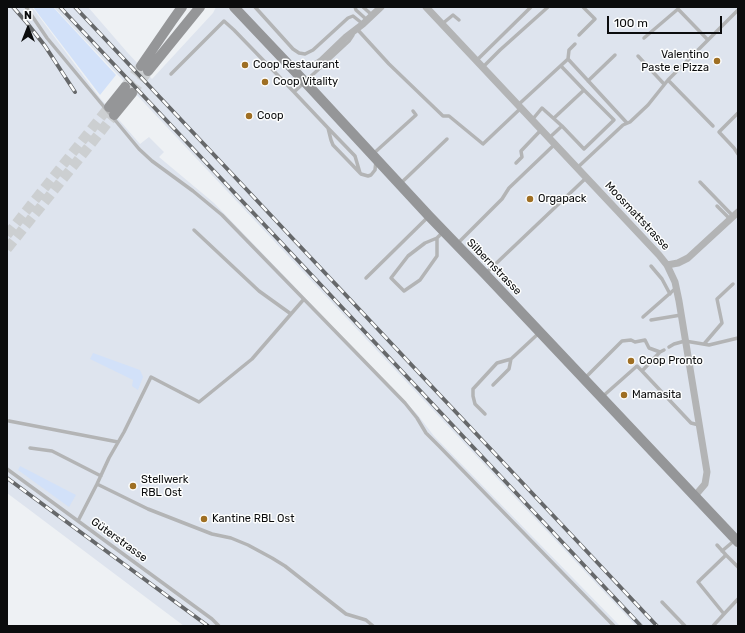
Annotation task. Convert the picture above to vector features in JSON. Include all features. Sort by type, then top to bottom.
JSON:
[{"type":"street","points":[[182,7],[144,68],[191,19],[200,7]]},
{"type":"street","points":[[191,19],[200,14],[207,7]]},
{"type":"street","points":[[290,66],[315,65],[381,7]]},
{"type":"street","name":"Silbernstrasse","points":[[233,8],[290,66],[400,184],[429,216],[440,234],[457,245],[737,541]]},
{"type":"street","name":"Moosmattstrasse","points":[[428,8],[667,265],[675,282],[707,472],[705,484],[694,497]]},
{"type":"street","points":[[111,111],[128,90]]},
{"type":"street","points":[[667,265],[678,263],[688,258],[734,216]]},
{"type":"lane","points":[[26,7],[47,38],[139,149],[152,161],[193,191],[222,215],[405,403],[417,418],[426,433],[614,626]]},
{"type":"lane","points":[[255,7],[293,49],[306,54],[313,50],[348,18],[353,16],[365,22]]},
{"type":"lane","points":[[355,7],[389,64],[443,116],[449,116],[483,144],[568,59],[569,50],[575,44]]},
{"type":"lane","points":[[294,92],[349,40],[365,22],[363,7]]},
{"type":"lane","points":[[476,61],[531,7]]},
{"type":"lane","points":[[483,67],[548,7]]},
{"type":"lane","points":[[579,35],[595,19],[583,7]]},
{"type":"lane","points":[[644,38],[678,9],[708,40]]},
{"type":"lane","points":[[577,168],[623,125],[630,122],[648,105],[664,84],[738,10]]},
{"type":"lane","points":[[442,24],[453,15],[458,20]]},
{"type":"lane","points":[[171,74],[224,21],[355,156],[361,174]]},
{"type":"lane","points":[[588,81],[615,55]]},
{"type":"lane","points":[[638,56],[664,84]]},
{"type":"lane","points":[[568,59],[627,124]]},
{"type":"lane","points":[[532,120],[542,108],[554,118],[584,149],[614,120],[561,66]]},
{"type":"lane","points":[[668,80],[712,126]]},
{"type":"lane","points":[[554,118],[584,90]]},
{"type":"lane","points":[[328,128],[330,140],[333,145],[361,174],[368,176],[373,174],[376,168],[374,156],[416,114],[413,111]]},
{"type":"lane","points":[[738,113],[719,132],[738,154]]},
{"type":"lane","points":[[549,138],[562,126]]},
{"type":"lane","points":[[516,163],[522,157],[521,151],[541,130]]},
{"type":"lane","points":[[400,184],[447,139]]},
{"type":"lane","points":[[457,245],[502,199],[508,188],[555,144]]},
{"type":"lane","points":[[485,274],[586,178]]},
{"type":"lane","points":[[700,182],[734,216]]},
{"type":"lane","points":[[717,206],[734,216]]},
{"type":"lane","points":[[366,278],[429,216]]},
{"type":"lane","points":[[194,230],[260,291],[291,314]]},
{"type":"lane","points":[[440,234],[437,256],[420,280],[404,291],[390,278],[408,256],[440,234]]},
{"type":"lane","points":[[651,266],[662,279],[670,294]]},
{"type":"lane","points":[[704,344],[722,323],[717,299],[733,284]]},
{"type":"lane","points":[[643,317],[676,288]]},
{"type":"lane","points":[[78,521],[151,377],[199,402],[252,359],[304,300]]},
{"type":"lane","points":[[651,320],[681,315]]},
{"type":"lane","points":[[485,414],[475,404],[473,389],[497,363],[511,359],[540,332]]},
{"type":"lane","points":[[669,347],[685,341],[709,345],[738,338]]},
{"type":"lane","points":[[584,379],[622,341],[631,340],[635,342],[645,340],[649,348],[662,351],[642,371]]},
{"type":"lane","points":[[493,385],[508,369],[511,359]]},
{"type":"lane","points":[[602,398],[637,366],[691,423],[699,425]]},
{"type":"lane","points":[[8,421],[118,442]]},
{"type":"lane","points":[[30,448],[52,451],[101,476]]},
{"type":"lane","name":"Güterstrasse","points":[[7,469],[212,619],[219,626]]},
{"type":"lane","points":[[97,484],[148,509],[212,534],[236,540],[272,558],[296,574],[346,614],[366,620],[373,626]]},
{"type":"lane","points":[[722,551],[737,541]]},
{"type":"lane","points":[[717,545],[738,567]]},
{"type":"lane","points":[[724,614],[698,582],[726,555]]},
{"type":"lane","points":[[713,626],[738,599]]},
{"type":"lane","points":[[662,602],[685,626]]},
{"type":"shaded area","points":[[7,7],[32,7],[100,98],[140,144],[149,137],[164,152],[159,157],[214,203],[417,414],[434,436],[620,626],[184,626],[7,493]]},
{"type":"shaded area","points":[[33,7],[53,7],[116,75],[100,95]]},
{"type":"shaded area","points":[[54,7],[88,7],[152,79],[213,13],[216,7],[738,7],[738,626],[636,626]]},
{"type":"shaded area","points":[[93,353],[140,370],[143,377],[138,390],[132,386],[133,380],[90,359]]},
{"type":"shaded area","points":[[20,466],[76,495],[69,507],[18,470]]},
{"type":"tunnel","points":[[125,87],[141,66]]},
{"type":"tunnel","points":[[132,93],[148,71]]},
{"type":"tunnel","points":[[7,235],[109,107]]},
{"type":"tunnel","points":[[7,249],[114,115]]},
{"type":"railway","points":[[13,7],[45,46],[75,92]]},
{"type":"railway","points":[[60,7],[641,626]]},
{"type":"railway","points":[[75,7],[657,626]]},
{"type":"railway","points":[[7,478],[208,626]]},
{"type":"place","name":"Valentino Paste e Pizza","points":[[717,61]]},
{"type":"place","name":"Coop Restaurant","points":[[245,65]]},
{"type":"place","name":"Coop Vitality","points":[[265,82]]},
{"type":"place","name":"Coop","points":[[249,116]]},
{"type":"place","name":"Orgapack","points":[[530,199]]},
{"type":"place","name":"Coop Pronto","points":[[631,361]]},
{"type":"place","name":"Mamasita","points":[[624,395]]},
{"type":"place","name":"Stellwerk RBL Ost","points":[[133,486]]},
{"type":"place","name":"Kantine RBL Ost","points":[[204,519]]}]
